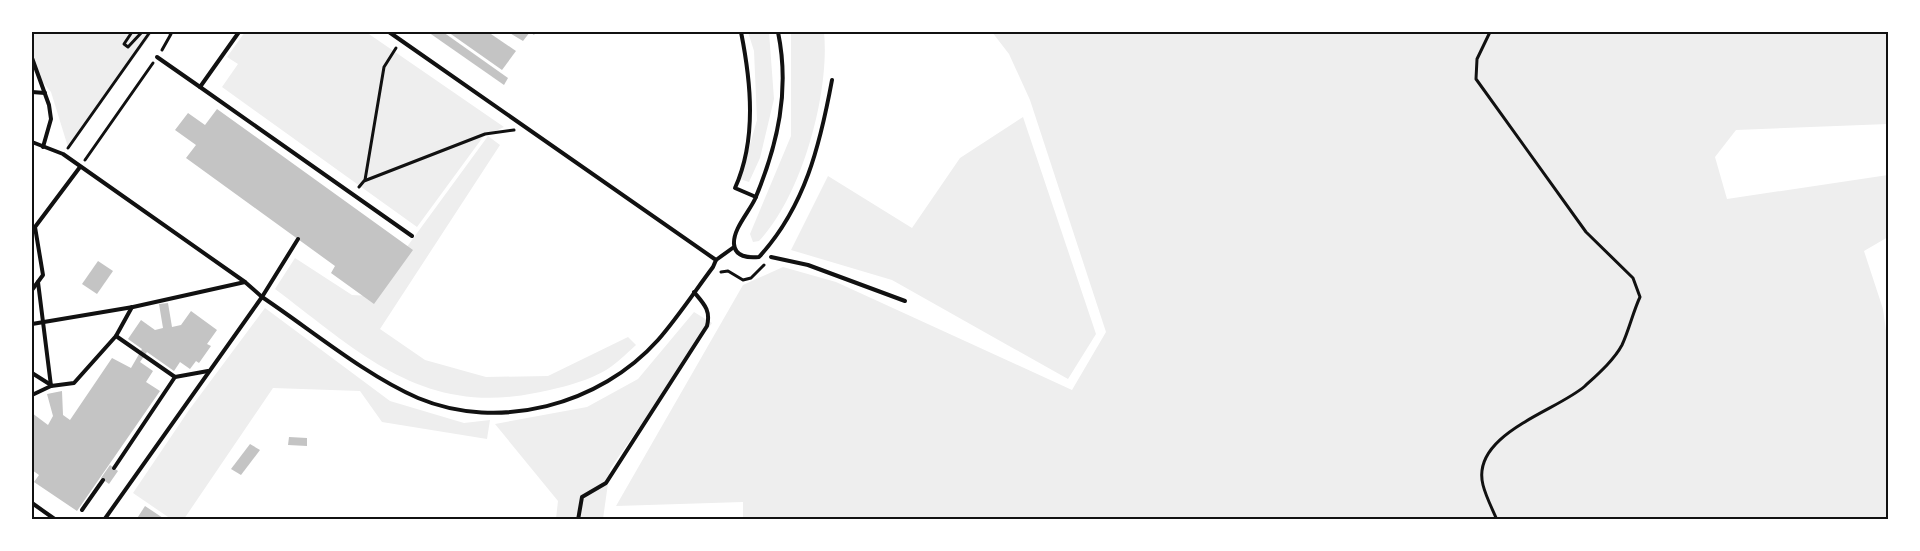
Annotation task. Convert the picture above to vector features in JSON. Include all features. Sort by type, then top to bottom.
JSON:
[{"type":"lane","points":[[200,87],[239,32]]},
{"type":"lane","points":[[389,32],[716,260]]},
{"type":"lane","points":[[741,32],[750,77],[749,127],[735,188],[756,197]]},
{"type":"lane","points":[[778,32],[783,73],[782,109],[778,137],[756,197],[734,236],[734,247],[739,254],[748,258],[759,257],[778,234],[795,206],[816,155],[832,80]]},
{"type":"lane","points":[[157,57],[412,236]]},
{"type":"lane","points":[[32,58],[45,93],[51,119],[43,147]]},
{"type":"lane","points":[[32,92],[45,93]]},
{"type":"lane","points":[[32,142],[63,154],[245,282],[262,297],[383,379],[417,398],[446,408],[498,413],[520,411],[570,400],[596,389],[618,375],[658,340],[716,260],[734,247]]},
{"type":"lane","points":[[32,290],[43,275],[35,227],[80,166]]},
{"type":"lane","points":[[104,519],[262,297],[298,239]]},
{"type":"lane","points":[[771,257],[808,266],[905,300]]},
{"type":"lane","points":[[38,281],[51,386]]},
{"type":"lane","points":[[32,324],[133,307],[245,282]]},
{"type":"lane","points":[[578,519],[582,497],[606,483],[707,326],[709,317],[707,307],[694,292]]},
{"type":"lane","points":[[32,394],[51,386],[75,382],[116,336],[133,307]]},
{"type":"lane","points":[[116,336],[175,377],[209,371]]},
{"type":"lane","points":[[32,373],[51,386]]},
{"type":"lane","points":[[114,468],[175,377]]},
{"type":"lane","points":[[82,510],[103,480]]},
{"type":"lane","points":[[32,503],[56,519]]},
{"type":"path","points":[[132,32],[124,44],[128,47],[142,32]]},
{"type":"path","points":[[63,154],[150,32]]},
{"type":"path","points":[[1490,32],[1476,59],[1476,79],[1586,232],[1632,278],[1640,297],[1622,345],[1606,365],[1566,401],[1512,429],[1494,445],[1486,461],[1482,483],[1497,519]]},
{"type":"path","points":[[353,194],[367,177],[384,67],[397,46]]},
{"type":"path","points":[[89,154],[135,86]]},
{"type":"path","points":[[364,181],[485,134],[516,130]]},
{"type":"shaded area","points":[[32,32],[153,32],[68,147],[51,92],[32,69]]},
{"type":"shaded area","points":[[245,32],[366,32],[504,127],[483,137],[417,227],[222,87],[238,64],[227,57]]},
{"type":"shaded area","points":[[748,32],[769,32],[774,99],[760,158],[749,182],[740,179],[757,120],[754,51]]},
{"type":"shaded area","points":[[791,32],[824,32],[825,57],[817,113],[810,142],[788,198],[774,222],[759,241],[753,242],[750,234],[791,136]]},
{"type":"shaded area","points":[[992,32],[1888,33],[1888,124],[1736,130],[1715,157],[1727,199],[1888,175],[1888,237],[1864,251],[1883,309],[1888,345],[1888,519],[743,520],[743,502],[616,506],[743,285],[783,267],[836,282],[1072,390],[1106,332],[1030,100],[1009,54]]},
{"type":"shaded area","points":[[1023,117],[1096,334],[1068,379],[892,280],[791,250],[828,176],[912,228],[960,158]]},
{"type":"shaded area","points":[[488,136],[500,145],[380,329],[425,360],[486,377],[548,376],[628,337],[636,345],[612,366],[595,376],[535,393],[495,398],[459,395],[425,387],[364,356],[275,289],[295,258],[352,295],[371,296]]},
{"type":"shaded area","points":[[265,308],[390,401],[464,423],[490,420],[487,439],[382,422],[360,391],[273,388],[184,519],[171,519],[133,493],[189,410]]},
{"type":"shaded area","points":[[694,312],[712,323],[610,469],[603,519],[556,519],[558,501],[495,424],[587,407],[638,379]]},
{"type":"building","points":[[428,32],[443,32],[508,78],[504,85]]},
{"type":"building","points":[[448,32],[488,32],[516,51],[502,70]]},
{"type":"building","points":[[508,32],[530,32],[523,41]]},
{"type":"building","points":[[217,109],[413,250],[374,304],[331,273],[335,266],[186,158],[196,145],[175,130],[188,113],[205,125]]},
{"type":"building","points":[[98,261],[113,271],[97,294],[82,284]]},
{"type":"building","points":[[168,303],[172,327],[181,325],[191,311],[217,330],[207,344],[211,346],[199,363],[196,361],[190,369],[180,362],[174,371],[147,352],[140,362],[153,371],[146,382],[160,391],[77,511],[34,482],[39,475],[32,470],[32,413],[48,425],[53,416],[47,394],[62,391],[63,415],[70,420],[112,358],[131,368],[142,349],[128,339],[141,320],[155,330],[163,328],[159,304]]},
{"type":"building","points":[[289,437],[307,438],[307,446],[288,445]]},
{"type":"building","points":[[250,444],[260,450],[241,475],[231,469]]},
{"type":"building","points":[[110,465],[118,471],[109,484],[101,478]]},
{"type":"building","points":[[145,506],[166,520],[136,520]]}]
